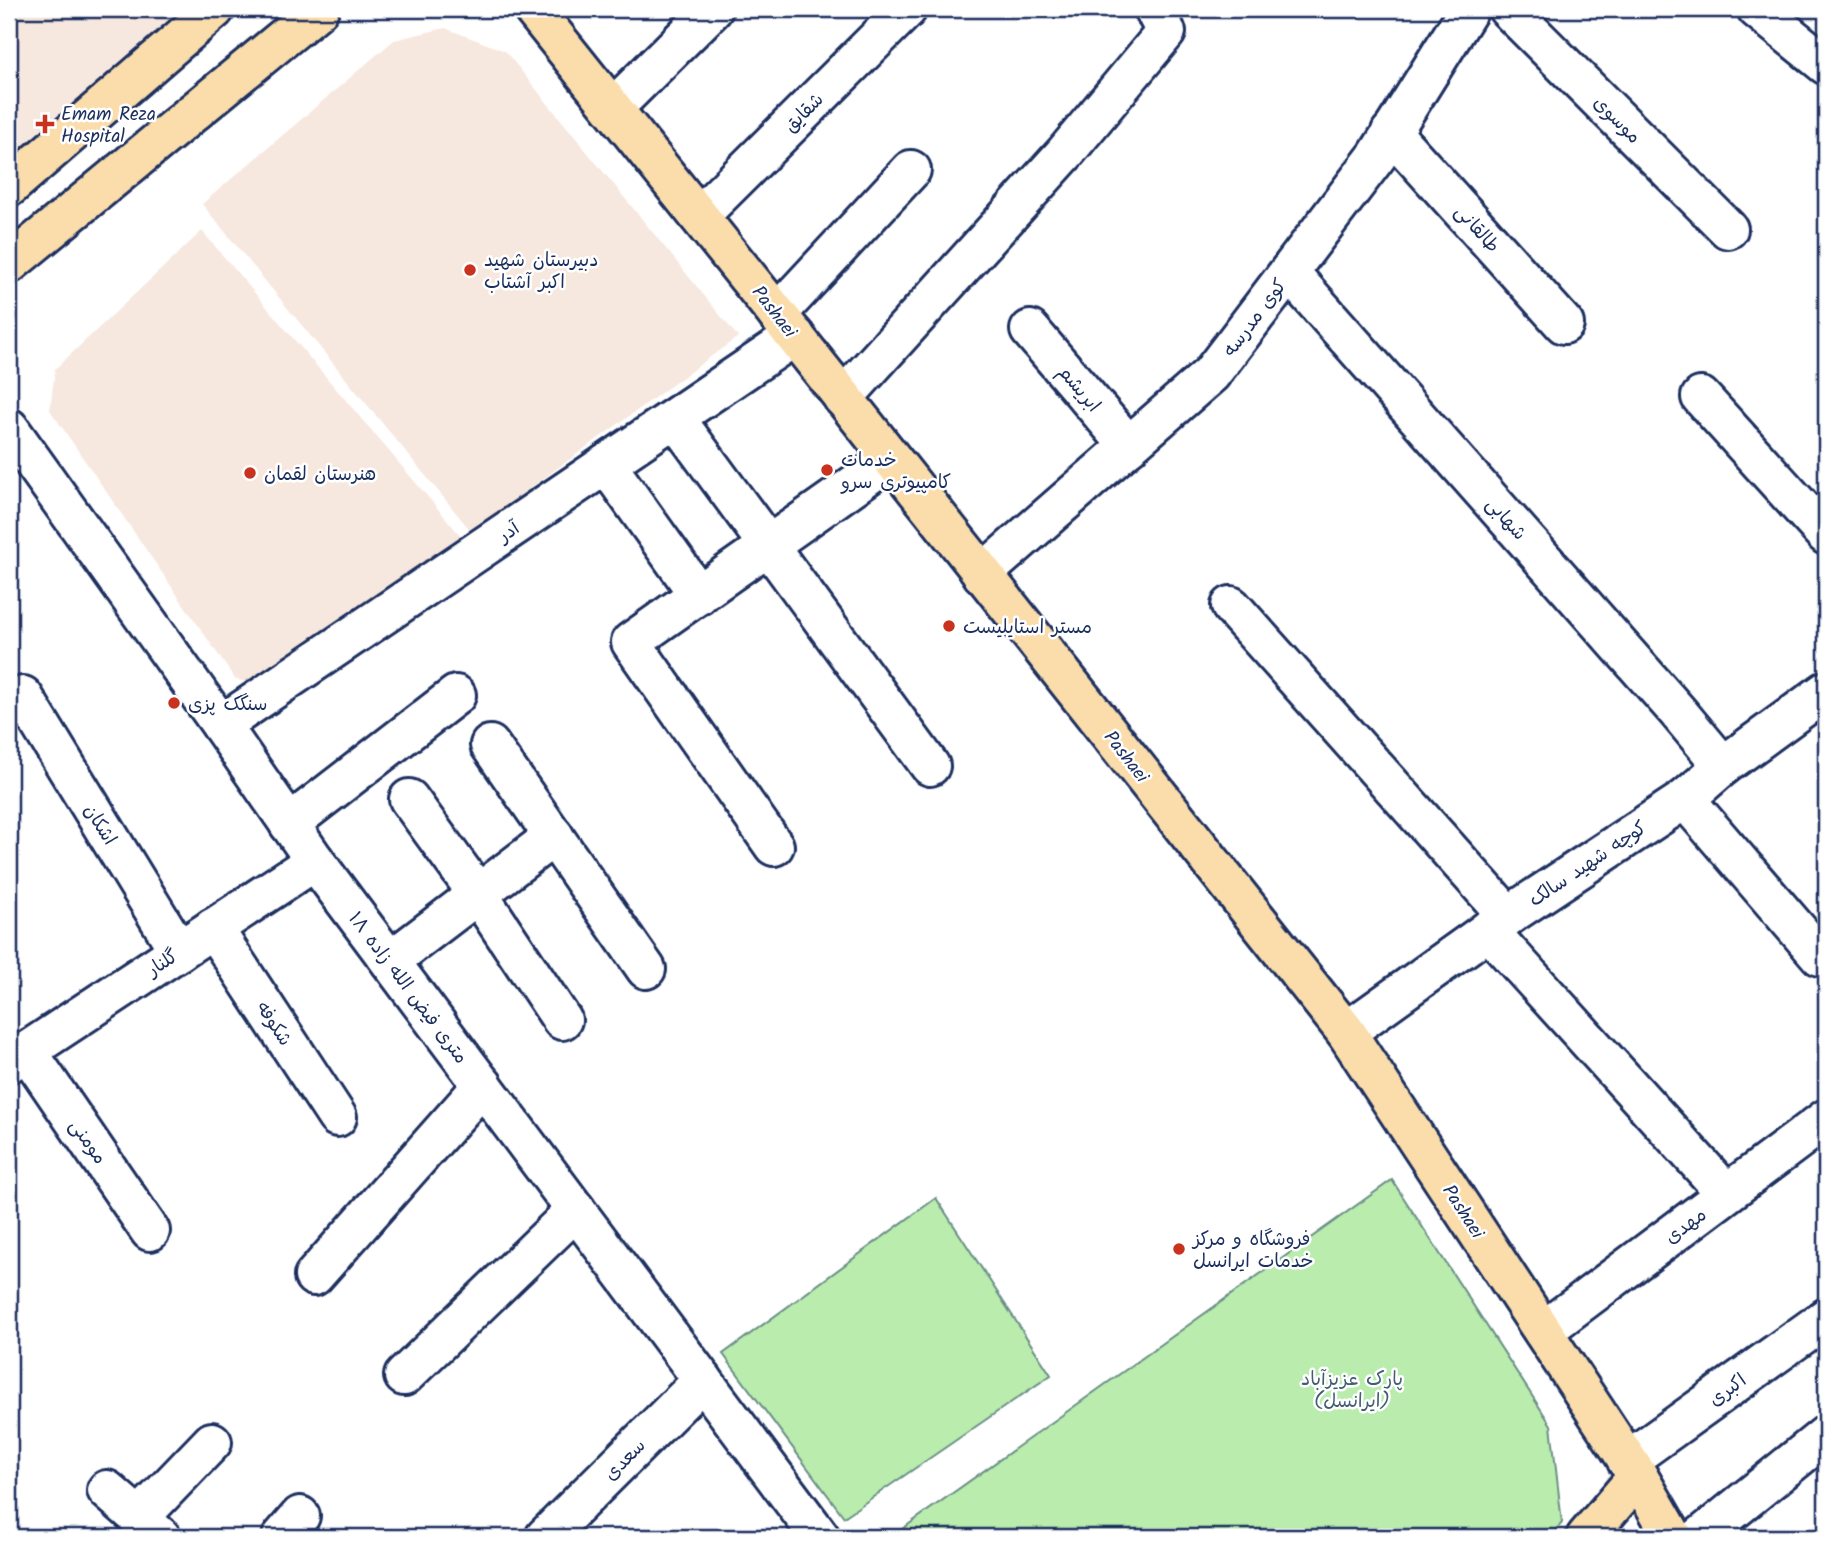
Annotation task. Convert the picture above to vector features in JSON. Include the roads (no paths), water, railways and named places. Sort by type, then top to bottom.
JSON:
[{"type":"main road","points":[[9,187],[215,9]]},
{"type":"main road","points":[[9,264],[319,9]]},
{"type":"main road","name":"Pashaei","points":[[533,9],[1346,1032],[1633,1468],[1673,1537]]},
{"type":"main road","points":[[1586,1537],[1633,1468]]},
{"type":"street","points":[[612,108],[713,9]]},
{"type":"street","name":"شقایق","points":[[699,216],[908,9]]},
{"type":"street","name":"کوی مدرسه","points":[[982,574],[1211,374],[1377,156],[1469,9]]},
{"type":"street","name":"موسوی","points":[[1508,9],[1728,229]]},
{"type":"street","points":[[1757,9],[1826,65]]},
{"type":"street","points":[[843,398],[1065,153],[1160,20]]},
{"type":"street","name":"طالقانی","points":[[1391,132],[1564,324]]},
{"type":"street","name":"آدر","points":[[221,725],[675,418],[786,325],[911,170]]},
{"type":"street","name":"شهابی","points":[[1289,272],[1723,766]]},
{"type":"street","name":"ابریشم","points":[[1030,330],[1129,446]]},
{"type":"street","points":[[1701,397],[1826,535]]},
{"type":"street","points":[[675,418],[930,766]]},
{"type":"street","name":"۱۸ متری فیض الله زاده","points":[[9,428],[221,725],[315,862],[820,1537]]},
{"type":"street","points":[[774,846],[631,642],[891,459]]},
{"type":"street","points":[[606,464],[699,596]]},
{"type":"street","points":[[1231,606],[1726,1194]]},
{"type":"street","name":"کوچه شهید سالک","points":[[1346,1032],[1498,923],[1685,799],[1723,766],[1826,691]]},
{"type":"street","points":[[289,824],[456,695]]},
{"type":"street","name":"اشکان","points":[[23,696],[179,951]]},
{"type":"street","points":[[490,745],[646,969]]},
{"type":"street","points":[[1685,799],[1820,956]]},
{"type":"street","points":[[409,800],[478,894],[562,1020]]},
{"type":"street","points":[[390,961],[554,836]]},
{"type":"street","name":"گلنار","points":[[18,1057],[315,862]]},
{"type":"street","name":"شکوفه","points":[[213,928],[337,1117]]},
{"type":"street","name":"مومنی","points":[[18,1057],[150,1231]]},
{"type":"street","points":[[314,1276],[483,1085]]},
{"type":"street","name":"مهدی","points":[[1543,1331],[1826,1119]]},
{"type":"street","points":[[404,1376],[576,1210]]},
{"type":"street","name":"اکبری","points":[[1633,1468],[1826,1318]]},
{"type":"street","name":"سعدی","points":[[545,1537],[703,1380]]},
{"type":"street","points":[[1700,1537],[1826,1434]]},
{"type":"street","points":[[107,1490],[150,1527],[212,1442]]},
{"type":"place","name":"Emam Reza Hospital","points":[[45,124]]},
{"type":"place","name":"دبیرستان شهید اکبر آشتاب","points":[[470,270]]},
{"type":"place","name":"خدمات کامپیوتری سرو","points":[[827,470]]},
{"type":"place","name":"هنرستان لقمان","points":[[250,473]]},
{"type":"place","name":"مستر استایلیست","points":[[949,626]]},
{"type":"place","name":"سنگک پزی","points":[[174,703]]},
{"type":"place","name":"فروشگاه و مرکز خدمات ایرانسل","points":[[1179,1249]]},
{"type":"park label","name":"پارک عزیزآباد (ایرانسل)","points":[[1352,1389]]}]
